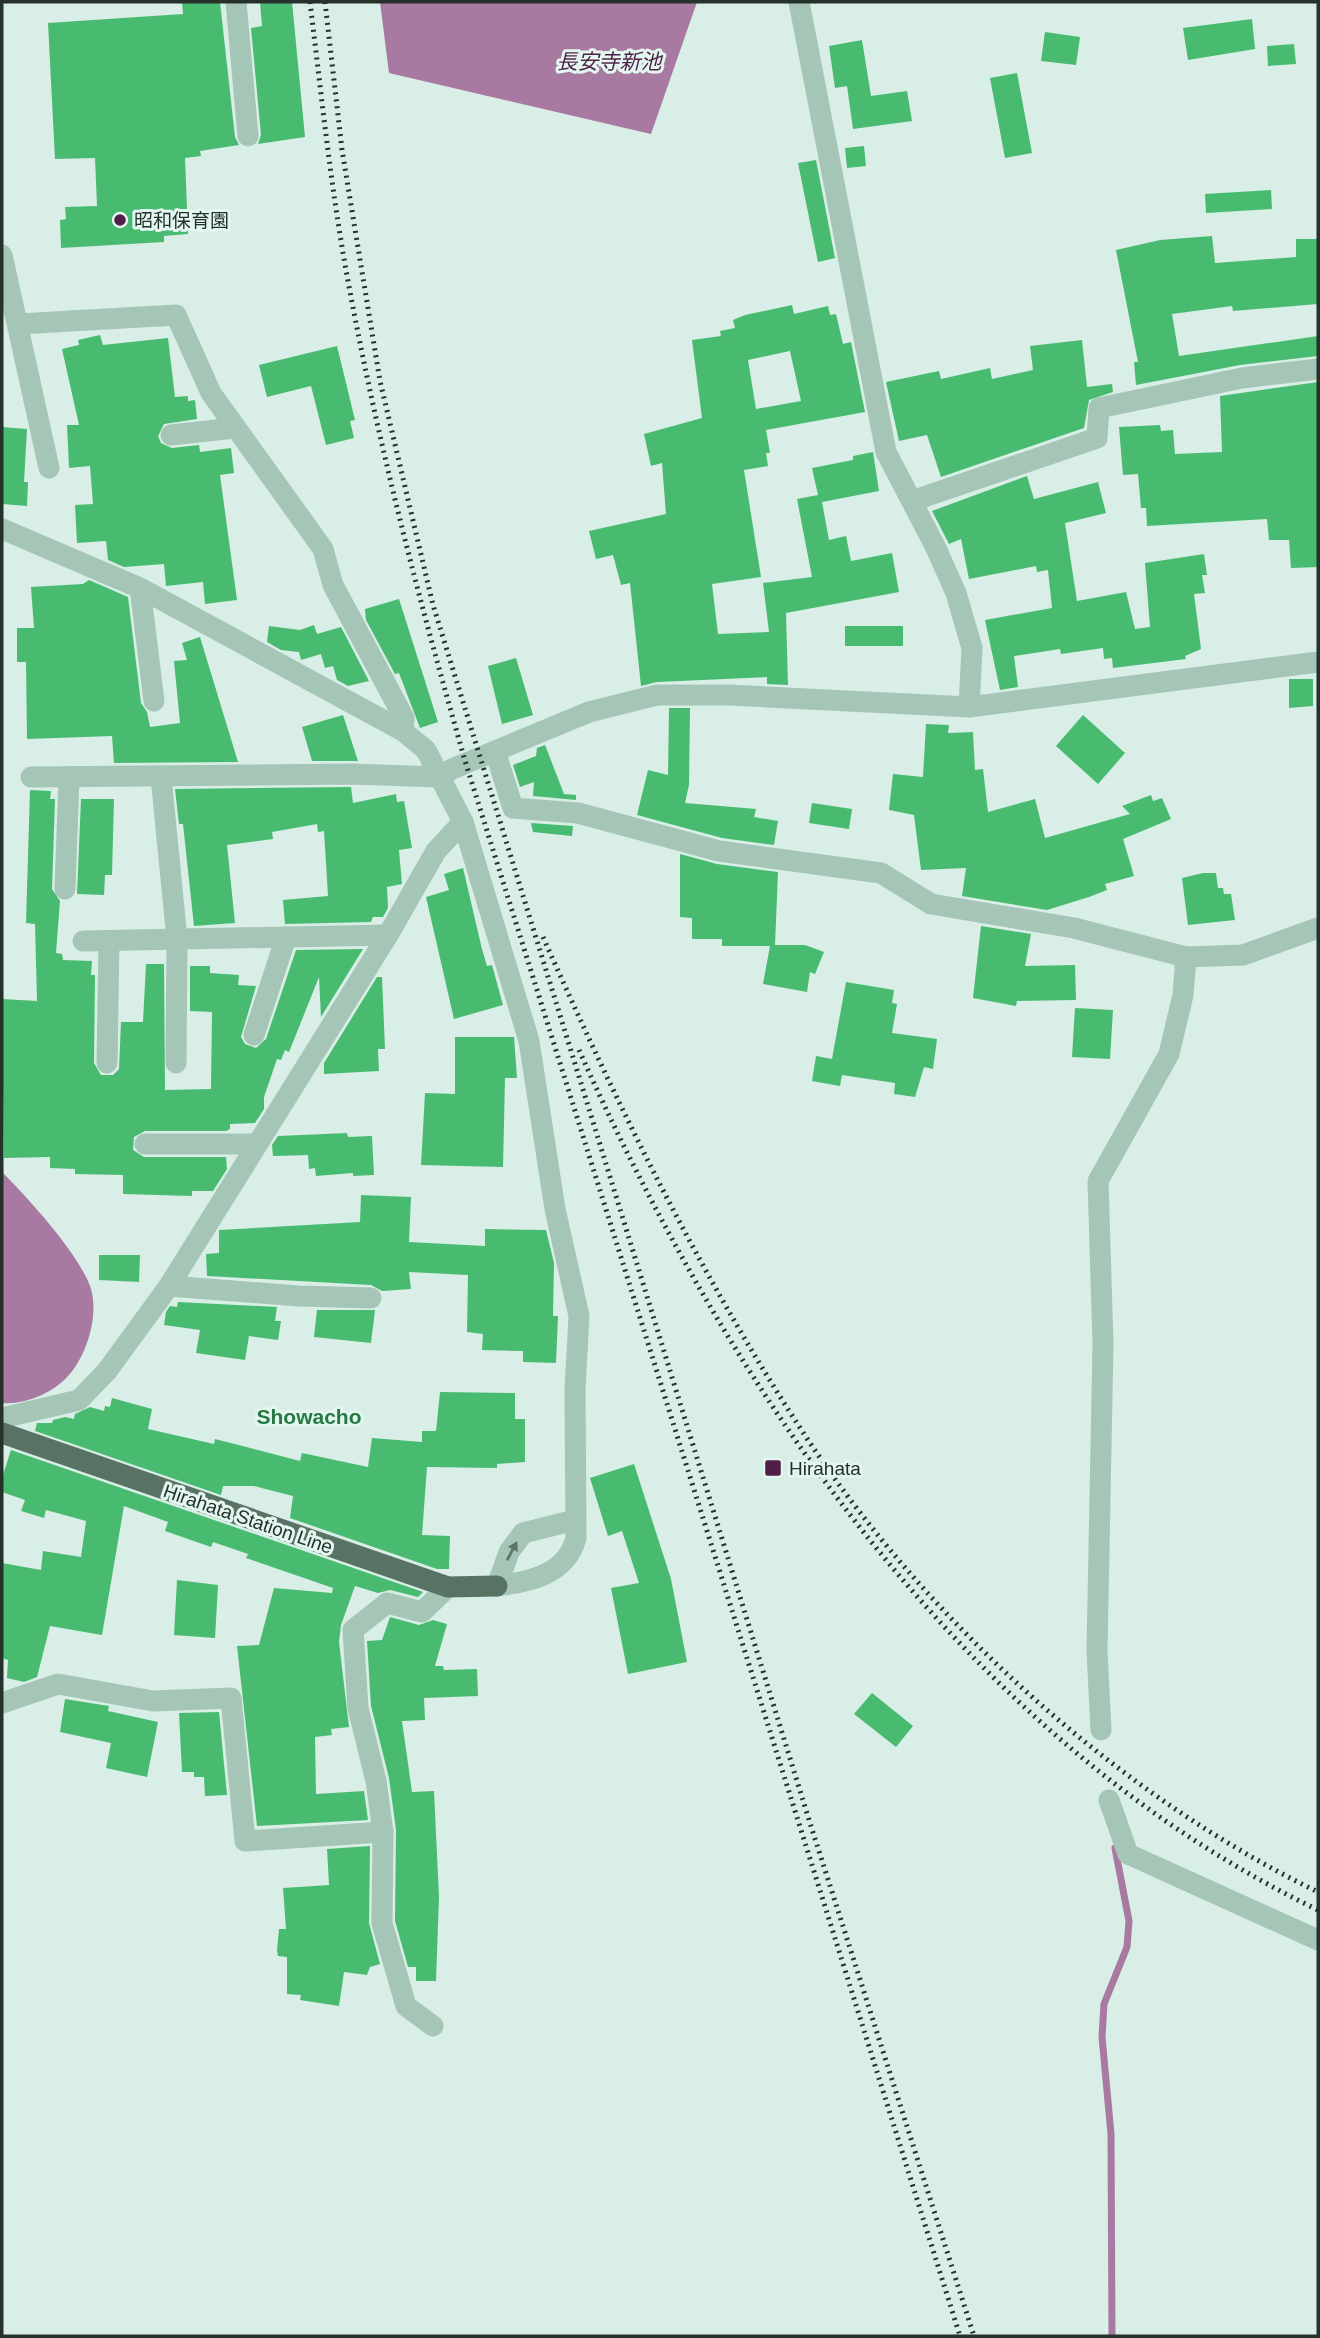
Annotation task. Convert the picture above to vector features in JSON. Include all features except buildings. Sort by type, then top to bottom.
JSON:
[{"type":"main road","name":"Hirahata Station Line","points":[[2,1433],[448,1587],[497,1586]]},
{"type":"street","points":[[236,2],[248,136]]},
{"type":"street","points":[[799,2],[886,452],[956,593],[972,648],[969,707]]},
{"type":"street","points":[[2,255],[49,468]]},
{"type":"street","points":[[19,324],[176,315],[211,393],[323,549],[333,585],[404,718],[403,731]]},
{"type":"street","points":[[912,501],[1097,438],[1099,408],[1242,378],[1318,369]]},
{"type":"street","points":[[171,435],[234,428]]},
{"type":"street","points":[[2,529],[141,588],[403,731],[426,750],[463,822],[529,1041],[555,1209],[579,1317],[576,1538],[572,1554],[526,1583],[497,1586],[509,1552],[523,1533],[575,1520]]},
{"type":"street","points":[[141,588],[154,701]]},
{"type":"street","points":[[32,777],[351,774],[440,777],[589,712],[657,695],[728,695],[969,707],[1318,662]]},
{"type":"street","points":[[495,751],[513,807],[578,813],[719,850],[881,873],[931,904],[1074,928],[1186,957],[1243,955],[1318,928]]},
{"type":"street","points":[[65,889],[69,777]]},
{"type":"street","points":[[161,777],[177,939],[176,1063]]},
{"type":"street","points":[[2,1418],[79,1400],[107,1371],[169,1286],[388,935],[436,850],[463,822]]},
{"type":"street","points":[[83,941],[388,935]]},
{"type":"street","points":[[254,1035],[286,937]]},
{"type":"street","points":[[107,1063],[109,941]]},
{"type":"street","points":[[1101,1730],[1097,1651],[1103,1344],[1098,1181],[1169,1054],[1183,995],[1186,957]]},
{"type":"street","points":[[145,1144],[257,1144]]},
{"type":"street","points":[[169,1286],[299,1296],[371,1298]]},
{"type":"street","points":[[433,2026],[406,2006],[382,1923],[383,1832],[376,1781],[358,1708],[354,1630],[387,1603],[422,1612],[448,1587]]},
{"type":"street","points":[[2,1703],[58,1684],[153,1701],[231,1698],[245,1841],[383,1832]]},
{"type":"street","points":[[1109,1800],[1128,1854],[1318,1940]]},
{"type":"water","name":"長安寺新池","points":[[380,2],[697,2],[651,134],[389,73]]},
{"type":"water","points":[[2,1172],[64,1242],[84,1273],[93,1297],[90,1334],[75,1367],[55,1388],[38,1397],[11,1403],[2,1403]]},
{"type":"waterway","points":[[1112,2336],[1111,2134],[1102,2037],[1104,2004],[1127,1947],[1129,1921],[1115,1848]]},
{"type":"railway","points":[[310,2],[335,203],[358,332],[415,580],[449,703],[960,2336]]},
{"type":"railway","points":[[325,2],[342,150],[380,381],[433,605],[810,1823],[974,2336]]},
{"type":"railway","points":[[543,937],[633,1131],[733,1319],[808,1440],[857,1508],[911,1575],[971,1639],[1034,1699],[1102,1755],[1172,1807],[1244,1853],[1318,1892]]},
{"type":"railway","points":[[579,1050],[641,1179],[710,1307],[788,1430],[875,1546],[971,1655],[1077,1753],[1192,1839],[1318,1910]]},
{"type":"place","name":"昭和保育園","points":[[120,220]]},
{"type":"place","name":"Hirahata","points":[[773,1468]]},
{"type":"district","name":"Showacho","points":[[309,1416]]}]
